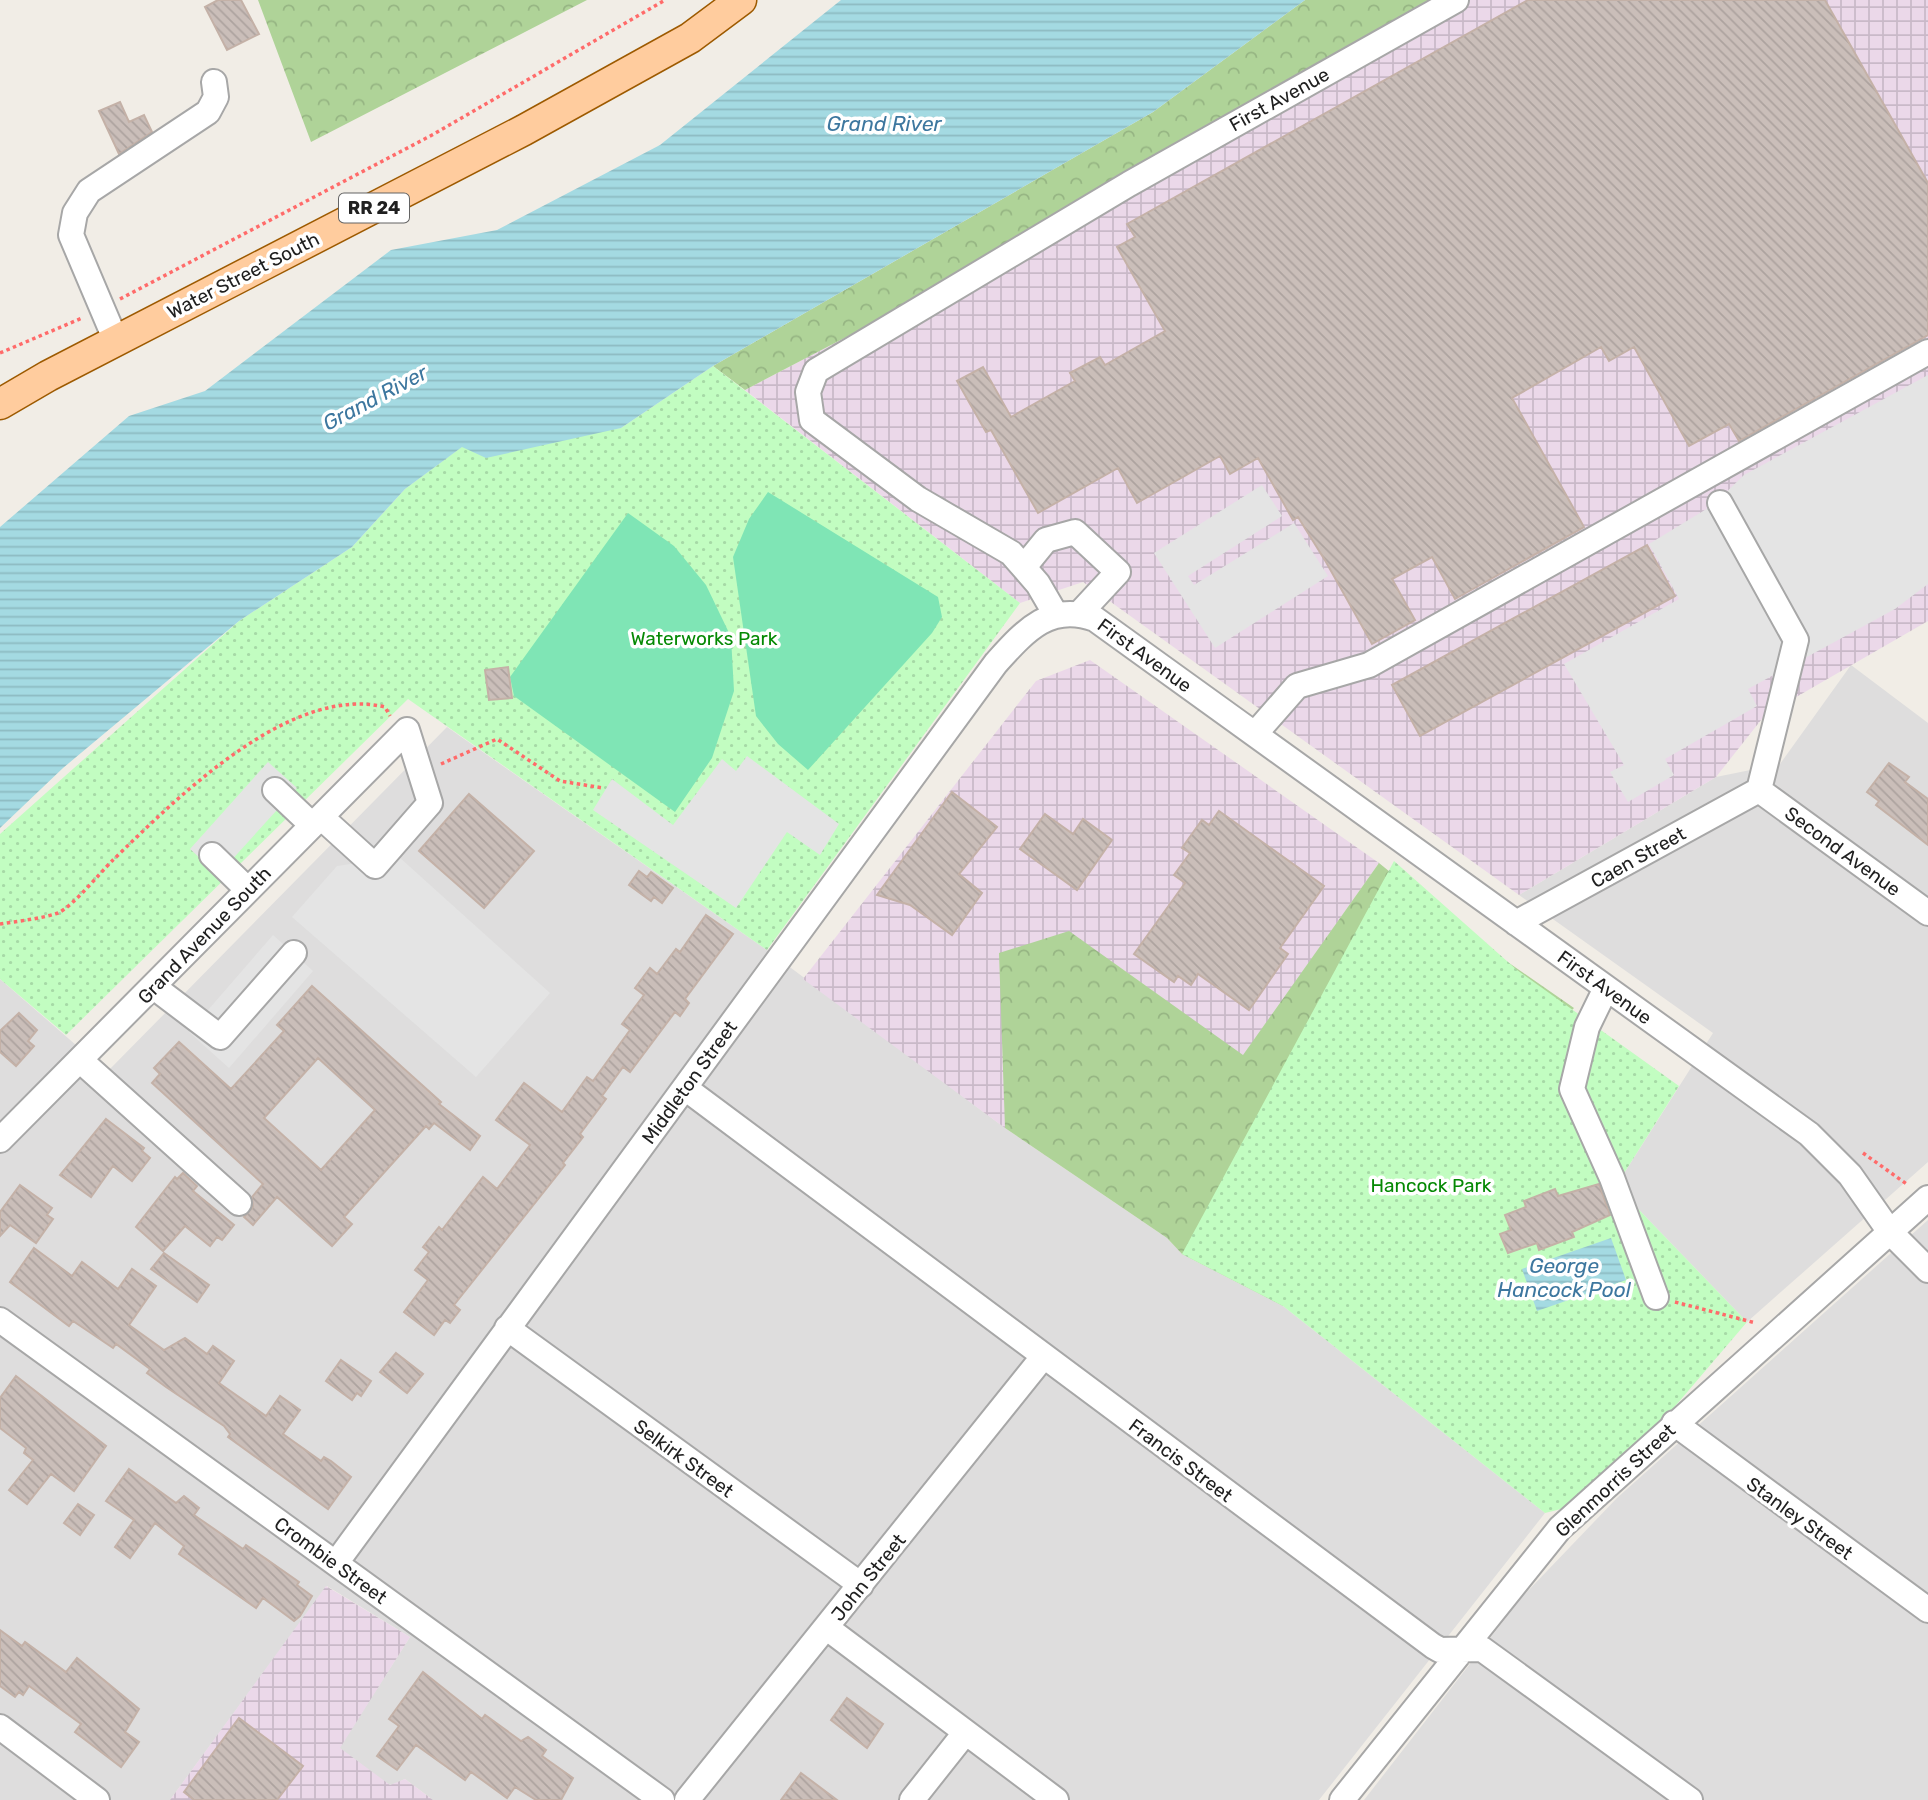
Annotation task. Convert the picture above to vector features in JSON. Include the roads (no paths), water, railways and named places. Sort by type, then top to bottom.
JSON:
[{"type":"main road","name":"Water Street South","points":[[0,404],[524,130],[690,38],[741,0]]},
{"type":"street","name":"First Avenue","points":[[1456,0],[1129,184],[816,371],[808,392],[812,420],[918,499],[1011,553],[1038,584],[1056,615],[1080,613],[1096,619],[1809,1134],[1850,1175],[1890,1231],[1928,1270]]},
{"type":"street","points":[[116,341],[71,235],[75,213],[89,191],[208,112],[216,97],[214,82]]},
{"type":"street","points":[[1255,734],[1297,686],[1369,665],[1928,352]]},
{"type":"street","points":[[1720,503],[1796,640],[1759,790]]},
{"type":"street","points":[[1024,567],[1046,540],[1075,532],[1118,572],[1080,613]]},
{"type":"street","name":"Middleton Street","points":[[336,1563],[996,663],[1031,629],[1056,615]]},
{"type":"street","name":"Grand Avenue South","points":[[0,1140],[82,1061],[248,890],[316,821],[404,733],[422,772],[430,803],[375,866],[316,821]]},
{"type":"street","points":[[275,790],[316,821]]},
{"type":"street","name":"Second Avenue","points":[[1759,790],[1928,913]]},
{"type":"street","name":"Caen Street","points":[[1516,923],[1759,790]]},
{"type":"street","points":[[212,855],[248,890]]},
{"type":"street","points":[[154,987],[220,1037],[294,953]]},
{"type":"street","points":[[1606,988],[1587,1027],[1572,1089],[1612,1178],[1657,1297]]},
{"type":"street","points":[[82,1061],[239,1203]]},
{"type":"street","name":"Francis Street","points":[[685,1088],[1433,1646],[1440,1650],[1482,1649],[1690,1800]]},
{"type":"street","name":"Glenmorris Street","points":[[1342,1800],[1560,1528],[1890,1231],[1921,1194]]},
{"type":"street","name":"Crombie Street","points":[[0,1321],[662,1800]]},
{"type":"street","name":"Selkirk Street","points":[[508,1328],[861,1586]]},
{"type":"street","name":"John Street","points":[[690,1798],[1043,1357]]},
{"type":"street","name":"Stanley Street","points":[[1674,1423],[1928,1610]]},
{"type":"street","points":[[827,1628],[1056,1800]]},
{"type":"street","points":[[0,1727],[97,1800]]},
{"type":"street","points":[[912,1800],[965,1733]]},
{"type":"water","name":"Grand River","points":[[841,0],[1305,0],[1153,112],[713,366],[621,428],[486,458],[462,447],[405,489],[352,547],[239,621],[63,768],[0,828],[0,527],[129,416],[205,391],[391,250],[497,230],[660,145]]},
{"type":"water","name":"George Hancock Pool","points":[[1611,1238],[1626,1280],[1537,1311],[1522,1269]]},
{"type":"park label","name":"Waterworks Park","points":[[704,638]]},
{"type":"park label","name":"Hancock Park","points":[[1431,1185]]}]
